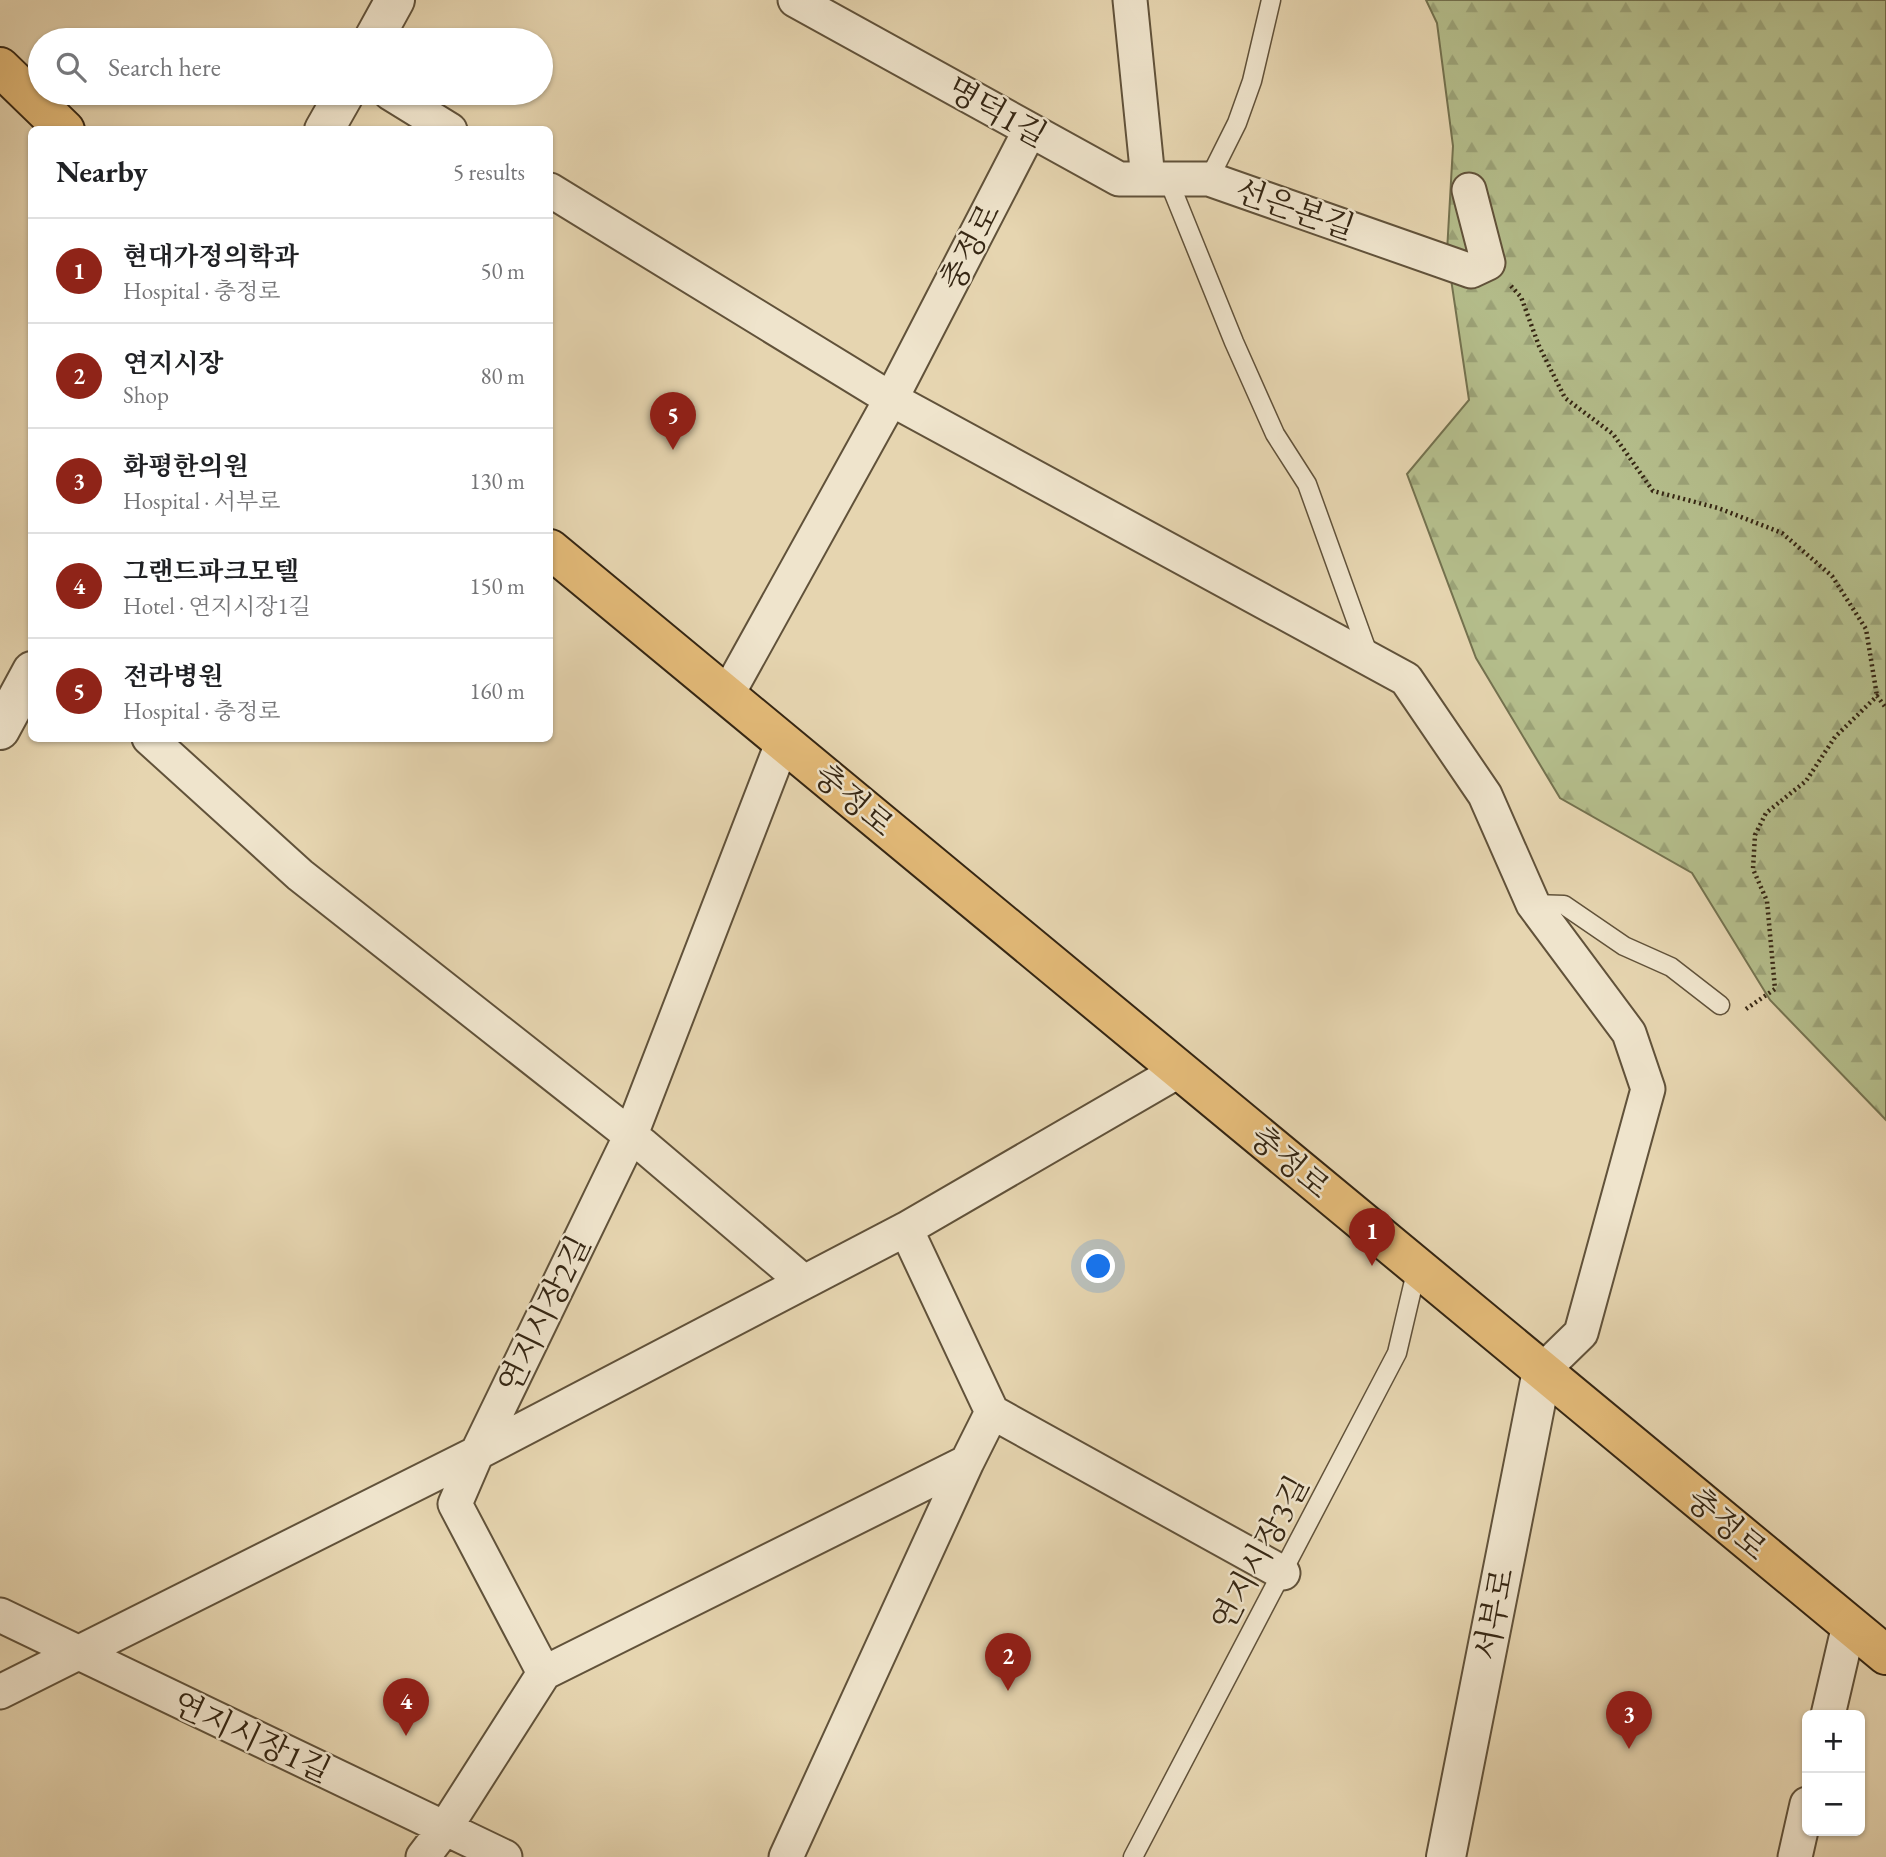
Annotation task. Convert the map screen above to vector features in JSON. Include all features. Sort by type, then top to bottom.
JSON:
[{"type":"main road","points":[[0,67],[28,94]]},
{"type":"main road","points":[[39,105],[61,126]]},
{"type":"main road","name":"충정로","points":[[553,551],[1886,1656]]},
{"type":"street","points":[[380,28],[395,0]]},
{"type":"street","name":"명덕1길","points":[[796,0],[1119,179],[1209,178]]},
{"type":"street","points":[[1130,0],[1158,179]]},
{"type":"street","points":[[326,126],[338,105]]},
{"type":"street","points":[[409,105],[444,126]]},
{"type":"street","name":"충정로","points":[[727,695],[891,399],[1030,130]]},
{"type":"street","name":"선은본길","points":[[1209,178],[1471,271],[1488,263]]},
{"type":"street","points":[[1469,190],[1488,263]]},
{"type":"street","points":[[553,192],[891,399],[1406,678],[1485,795],[1532,904],[1629,1033],[1648,1089],[1581,1333],[1542,1371]]},
{"type":"street","points":[[0,730],[28,678]]},
{"type":"street","name":"연지시장2길","points":[[544,1673],[455,1504],[630,1137],[783,741]]},
{"type":"street","points":[[153,742],[300,875],[630,1137],[804,1282]]},
{"type":"street","points":[[0,1692],[477,1453],[906,1229],[1180,1070]]},
{"type":"street","points":[[906,1229],[992,1412],[1283,1573]]},
{"type":"street","name":"서부로","points":[[1446,1857],[1542,1371]]},
{"type":"street","points":[[786,1857],[992,1412]]},
{"type":"street","points":[[423,1857],[445,1828],[544,1673],[967,1462]]},
{"type":"street","name":"연지시장1길","points":[[0,1615],[505,1857]]},
{"type":"street","points":[[1829,1710],[1849,1625]]},
{"type":"street","points":[[1795,1857],[1802,1826]]},
{"type":"lane","name":"선은본길","points":[[1209,178],[1237,123],[1252,81],[1271,0]]},
{"type":"lane","points":[[1158,179],[1275,434],[1307,484],[1370,659]]},
{"type":"lane","points":[[1532,904],[1564,905],[1624,946],[1671,967],[1720,1005]]},
{"type":"lane","name":"연지시장3길","points":[[1133,1857],[1397,1353],[1417,1268]]},
{"type":"path","points":[[1488,263],[1521,297],[1539,346],[1565,398],[1613,434],[1653,491],[1718,508],[1782,533],[1832,576],[1866,628],[1877,696],[1886,708]]},
{"type":"path","points":[[1720,1005],[1740,1013],[1775,989],[1767,901],[1753,869],[1755,835],[1766,813],[1805,781],[1835,737],[1877,696]]},
{"type":"green space","points":[[1426,0],[1886,0],[1886,1120],[1770,1000],[1692,873],[1560,798],[1476,658],[1407,474],[1469,400],[1447,252],[1453,146],[1437,23]]},
{"type":"place","name":"전라병원","points":[[673,450]]},
{"type":"place","name":"현대가정의학과","points":[[1372,1266]]},
{"type":"place","name":"연지시장","points":[[1008,1691]]},
{"type":"place","name":"그랜드파크모텔","points":[[406,1736]]},
{"type":"place","name":"화평한의원","points":[[1629,1749]]}]
